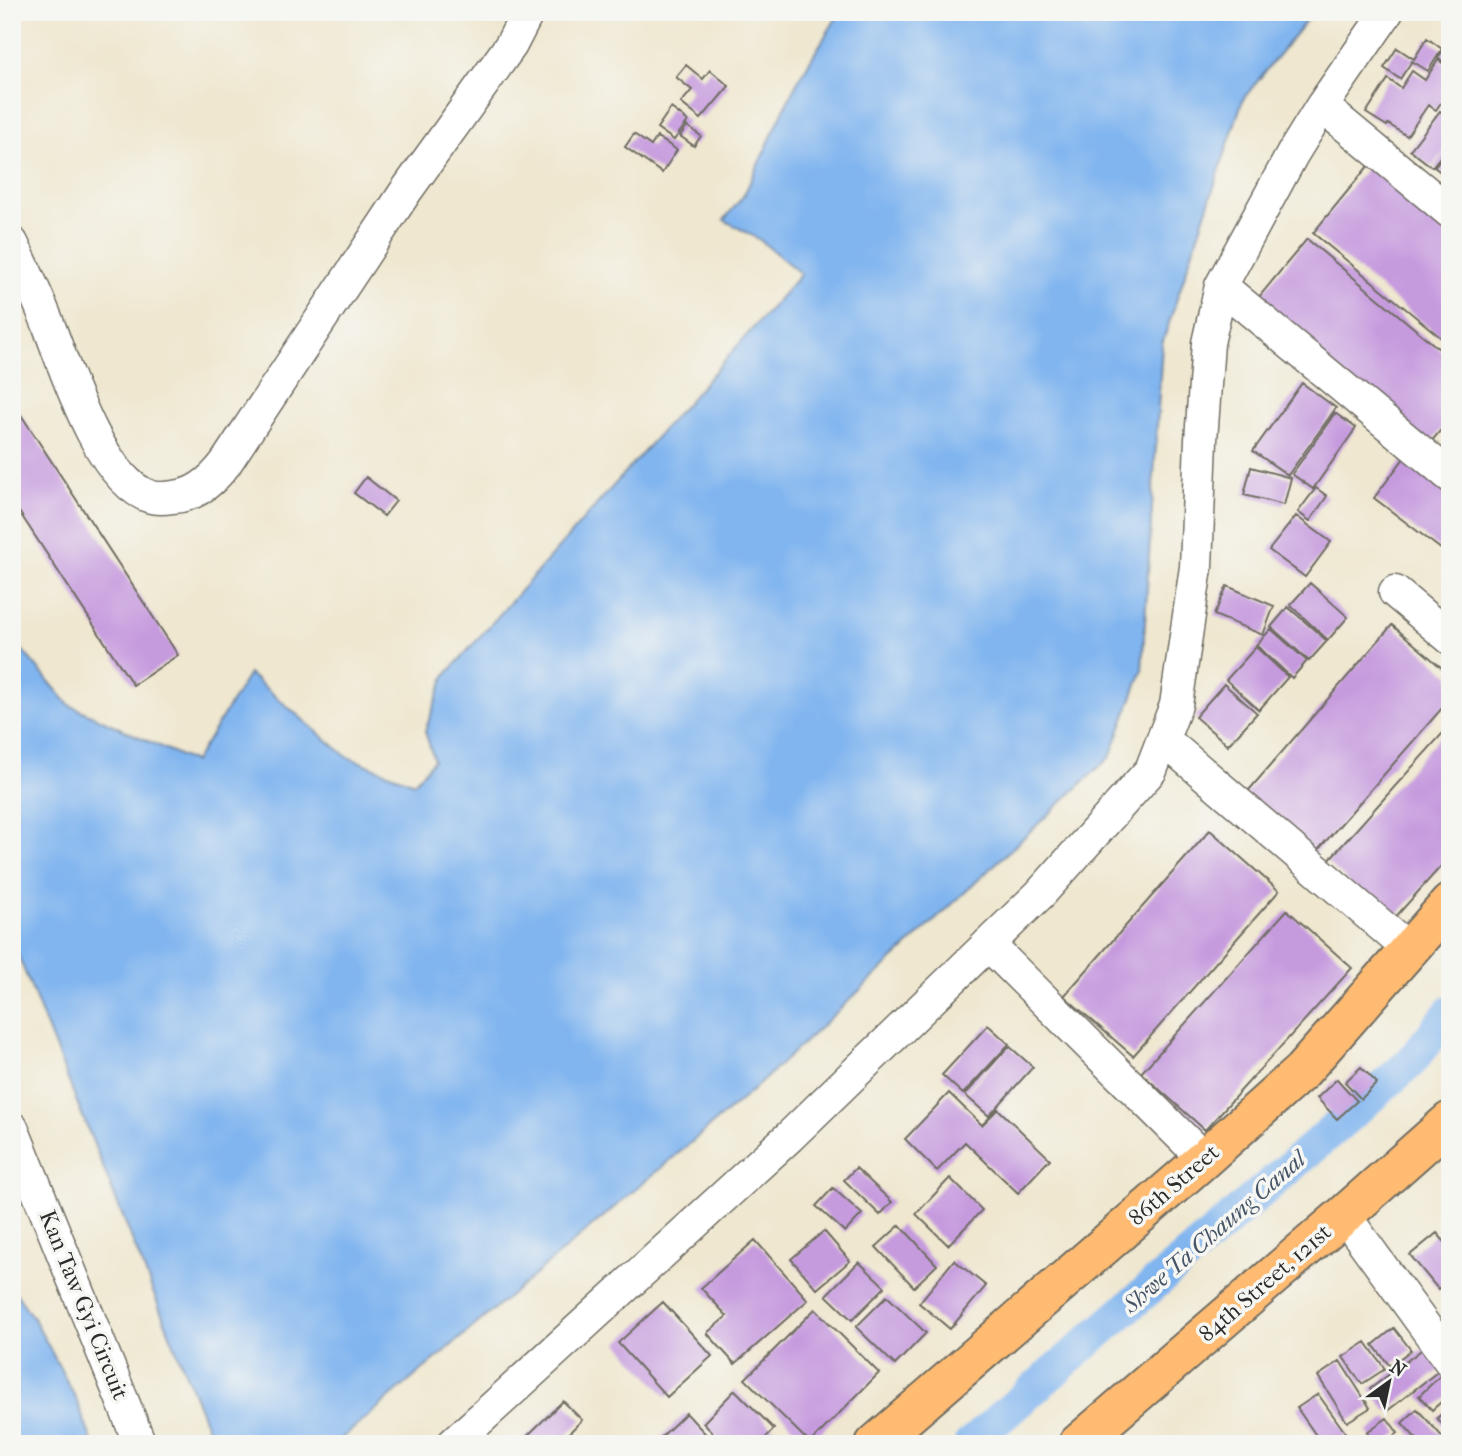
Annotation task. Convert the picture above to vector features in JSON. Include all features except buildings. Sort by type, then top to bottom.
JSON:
[{"type":"main road","name":"86th Street","points":[[875,1444],[1302,1071],[1450,903]]},
{"type":"main road","name":"84th Street, 121st","points":[[1078,1444],[1450,1121]]},
{"type":"street","points":[[12,243],[97,442],[116,470],[134,487],[151,497],[181,497],[198,490],[213,480],[225,464],[405,191],[511,45],[528,12]]},
{"type":"street","points":[[453,1444],[789,1137],[1040,894],[1151,770],[1176,705],[1196,567],[1208,343],[1221,286],[1293,153],[1387,12]]},
{"type":"street","points":[[1322,106],[1450,212]]},
{"type":"street","points":[[1221,286],[1450,476]]},
{"type":"street","points":[[1395,592],[1450,638]]},
{"type":"street","points":[[1163,739],[1410,950]]},
{"type":"street","points":[[988,944],[1204,1159]]},
{"type":"street","name":"Kan Taw Gyi Circuit","points":[[12,1128],[140,1444]]},
{"type":"street","points":[[1343,1215],[1450,1361]]},
{"type":"water","points":[[840,12],[1313,12],[1243,99],[1162,344],[1142,671],[1110,757],[754,1089],[335,1444],[214,1444],[12,940],[12,638],[69,705],[194,762],[249,674],[347,757],[414,783],[434,760],[425,731],[445,676],[801,274],[760,240],[724,220],[744,195],[796,84]]},
{"type":"water","points":[[12,1287],[37,1324],[76,1399],[93,1444],[12,1444]]},
{"type":"waterway","name":"Shwe Ta Chaung Canal","points":[[970,1444],[1410,1063],[1450,1012]]}]
